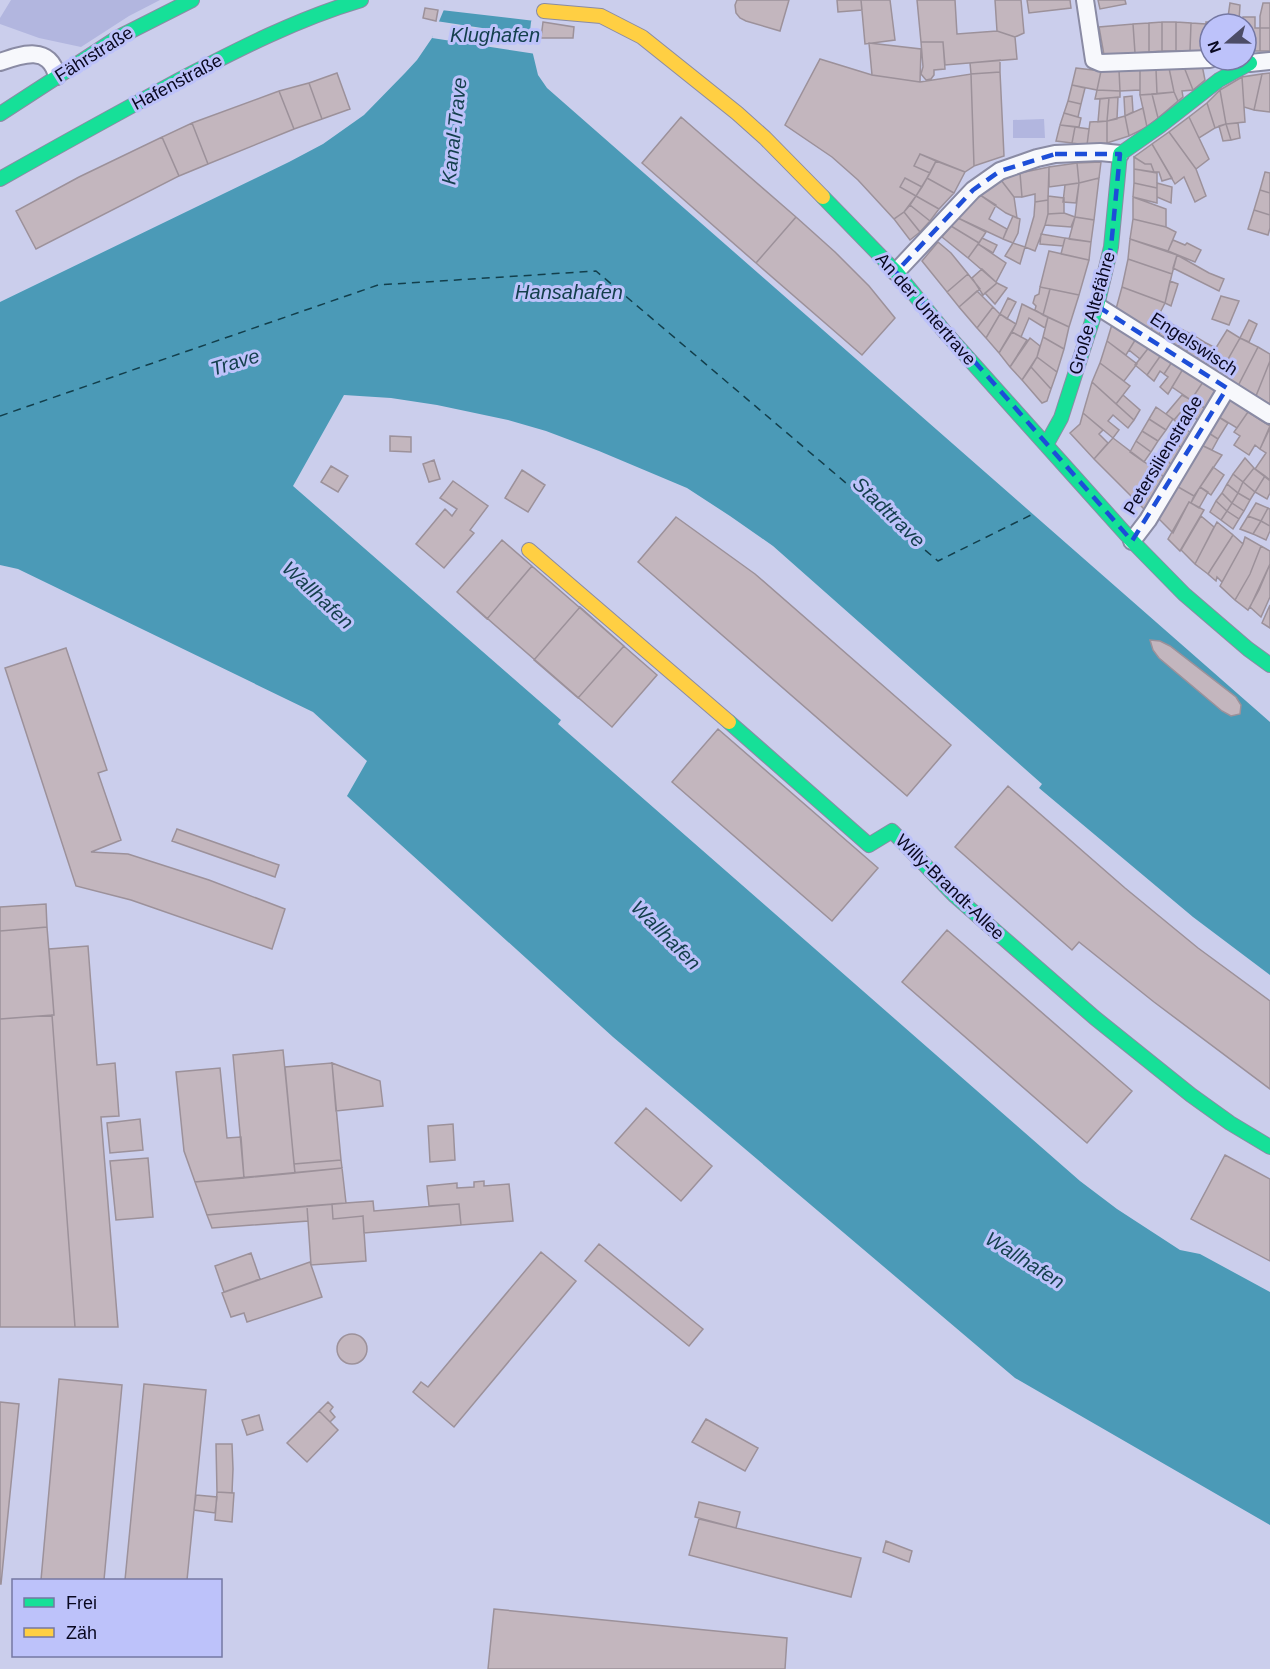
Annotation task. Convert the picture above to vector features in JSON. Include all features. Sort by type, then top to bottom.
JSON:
[{"type":"street","name":"Fährstraße","points":[[0,114],[117,38],[192,0]]},
{"type":"street","name":"Hafenstraße","points":[[0,179],[152,94],[256,40],[296,21],[361,0]]},
{"type":"street","points":[[601,16],[603,0]]},
{"type":"street","points":[[1085,0],[1094,60],[1101,63],[1198,59]]},
{"type":"street","name":"An der Untertrave","points":[[544,10],[601,16],[648,41],[765,138],[896,272],[944,331],[1132,541],[1201,610],[1270,665]]},
{"type":"street","points":[[0,62],[22,54],[39,55],[48,58],[55,66],[57,76]]},
{"type":"street","points":[[896,272],[973,190],[1000,171],[1054,154],[1100,152],[1120,154],[1231,72]]},
{"type":"street","name":"Große Altefähre","points":[[1046,445],[1061,418],[1097,306],[1111,247],[1120,154]]},
{"type":"street","name":"Engelswisch","points":[[1097,306],[1187,361],[1270,416]]},
{"type":"street","name":"Petersilienstraße","points":[[1132,541],[1148,520],[1227,388]]},
{"type":"street","name":"Willy-Brandt-Allee","points":[[529,550],[869,845],[892,831],[954,895],[1095,1018],[1191,1095],[1230,1123],[1270,1147]]},
{"type":"highlighted area","points":[[1055,154],[1120,154],[1111,247],[1097,306],[1227,388],[1132,541],[896,272],[973,190],[1000,171]]},
{"type":"shaded area","points":[[11,0],[160,0],[129,16],[81,47],[39,38],[0,24],[0,18]]},
{"type":"shaded area","points":[[1044,119],[1045,138],[1013,138],[1013,120]]},
{"type":"water","points":[[448,0],[538,0],[530,31],[538,75],[547,88],[1270,722],[1270,975],[1193,917],[1039,788],[1042,784],[773,546],[687,488],[599,451],[546,431],[508,420],[437,405],[391,398],[344,395],[293,486],[561,720],[558,724],[1080,1181],[1117,1209],[1180,1250],[1200,1254],[1270,1292],[1270,1525],[1015,1378],[613,1037],[347,796],[367,761],[313,712],[18,569],[0,565],[0,302],[323,144],[364,115],[417,60],[432,38]]},
{"type":"pier","points":[[445,0],[541,0],[535,21],[441,10]]},
{"type":"pier","points":[[436,21],[534,36],[536,54],[432,38]]},
{"type":"building","points":[[737,0],[789,0],[780,31],[740,18],[736,13]]},
{"type":"building","points":[[837,0],[861,0],[862,10],[838,12]]},
{"type":"building","points":[[861,0],[890,0],[895,40],[865,44]]},
{"type":"building","points":[[917,0],[955,0],[957,34],[997,31],[1015,37],[1017,59],[945,65],[943,42],[921,42]]},
{"type":"building","points":[[995,0],[1021,0],[1024,33],[1015,37],[997,31]]},
{"type":"building","points":[[1027,0],[1070,0],[1071,8],[1029,13]]},
{"type":"building","points":[[1098,0],[1125,0],[1126,4],[1100,9]]},
{"type":"building","points":[[1230,3],[1240,5],[1240,12],[1229,12]]},
{"type":"building","points":[[1263,3],[1270,3],[1270,28],[1260,28]]},
{"type":"building","points":[[425,8],[438,10],[436,21],[423,18]]},
{"type":"building","points":[[543,22],[574,27],[573,38],[541,38]]},
{"type":"building","points":[[1162,22],[1176,22],[1176,51],[1162,51]]},
{"type":"building","points":[[1162,22],[1162,51],[1149,52],[1149,23]]},
{"type":"building","points":[[1176,22],[1191,23],[1190,51],[1176,51]]},
{"type":"building","points":[[1149,23],[1149,52],[1135,53],[1133,24]]},
{"type":"building","points":[[1191,23],[1198,23],[1198,51],[1190,51]]},
{"type":"building","points":[[1133,24],[1135,53],[1104,55],[1099,27]]},
{"type":"building","points":[[1258,28],[1260,28],[1260,51],[1258,51]]},
{"type":"building","points":[[1260,28],[1270,28],[1270,51],[1260,51]]},
{"type":"building","points":[[921,42],[943,42],[945,69],[934,70],[931,79],[926,80],[921,74],[923,67]]},
{"type":"building","points":[[869,43],[921,49],[920,82],[872,75]]},
{"type":"building","points":[[820,59],[872,75],[920,82],[971,74],[974,166],[965,172],[920,154],[914,166],[930,173],[922,187],[905,178],[900,187],[916,196],[904,212],[894,219],[858,180],[832,157],[785,125]]},
{"type":"building","points":[[1000,60],[1000,72],[971,74],[970,63]]},
{"type":"building","points":[[1198,65],[1198,72],[1203,72],[1205,80],[1193,90],[1184,67]]},
{"type":"building","points":[[1184,67],[1193,90],[1182,91],[1183,97],[1178,101],[1169,68]]},
{"type":"building","points":[[1076,68],[1101,71],[1097,90],[1072,85]]},
{"type":"building","points":[[1169,68],[1174,92],[1157,94],[1156,69]]},
{"type":"building","points":[[1156,69],[1157,94],[1140,95],[1140,70]]},
{"type":"building","points":[[1119,70],[1120,91],[1097,90],[1101,71]]},
{"type":"building","points":[[1119,70],[1140,70],[1140,90],[1120,91]]},
{"type":"building","points":[[1000,72],[1004,156],[974,166],[971,74]]},
{"type":"building","points":[[337,73],[350,109],[322,119],[309,83]]},
{"type":"building","points":[[1270,73],[1270,112],[1254,110],[1262,74]]},
{"type":"building","points":[[1262,74],[1254,110],[1244,107],[1242,77]]},
{"type":"building","points":[[1242,77],[1245,122],[1226,124],[1220,90]]},
{"type":"building","points":[[309,83],[322,119],[294,129],[279,91]]},
{"type":"building","points":[[1072,85],[1085,88],[1081,104],[1068,101]]},
{"type":"building","points":[[1097,90],[1120,91],[1120,97],[1095,99]]},
{"type":"building","points":[[1220,90],[1226,124],[1215,128],[1207,103]]},
{"type":"building","points":[[279,91],[294,129],[208,164],[192,123]]},
{"type":"building","points":[[1174,92],[1178,101],[1158,118],[1152,94]]},
{"type":"building","points":[[1152,94],[1158,118],[1147,127],[1140,95]]},
{"type":"building","points":[[1132,96],[1133,112],[1125,116],[1124,97]]},
{"type":"building","points":[[1118,97],[1117,119],[1107,121],[1109,98]]},
{"type":"building","points":[[1109,98],[1107,121],[1098,122],[1100,99]]},
{"type":"building","points":[[1068,101],[1081,104],[1078,117],[1064,113]]},
{"type":"building","points":[[1207,103],[1215,128],[1199,138],[1189,117]]},
{"type":"building","points":[[1143,108],[1147,127],[1129,136],[1125,116]]},
{"type":"building","points":[[1064,113],[1081,118],[1079,127],[1060,125]]},
{"type":"building","points":[[1125,116],[1129,136],[1107,143],[1107,121]]},
{"type":"building","points":[[681,117],[796,217],[756,263],[642,163]]},
{"type":"building","points":[[1189,117],[1209,159],[1196,169],[1169,132]]},
{"type":"building","points":[[1107,121],[1107,143],[1087,145],[1090,122]]},
{"type":"building","points":[[192,123],[208,164],[179,176],[162,137]]},
{"type":"building","points":[[1238,123],[1240,138],[1231,140],[1226,124]]},
{"type":"building","points":[[1226,124],[1231,140],[1223,141],[1219,126]]},
{"type":"building","points":[[1060,125],[1075,127],[1072,143],[1056,141]]},
{"type":"building","points":[[1075,127],[1089,129],[1087,145],[1072,143]]},
{"type":"building","points":[[1169,132],[1196,169],[1206,196],[1195,202],[1184,177],[1175,184],[1152,144]]},
{"type":"building","points":[[162,137],[179,176],[36,249],[16,211],[79,177]]},
{"type":"building","points":[[1152,144],[1172,178],[1162,181],[1159,172],[1154,172],[1151,164],[1145,164],[1134,157]]},
{"type":"building","points":[[920,154],[936,161],[930,173],[914,166]]},
{"type":"building","points":[[1134,157],[1145,164],[1151,164],[1154,172],[1134,169]]},
{"type":"building","points":[[936,161],[965,172],[954,193],[927,178]]},
{"type":"building","points":[[1101,162],[1099,178],[1079,183],[1077,163]]},
{"type":"building","points":[[1077,163],[1079,183],[1049,187],[1049,167]]},
{"type":"building","points":[[1049,167],[1048,200],[1035,202],[1035,194],[1022,197],[1020,173]]},
{"type":"building","points":[[1134,169],[1157,173],[1157,188],[1134,183]]},
{"type":"building","points":[[1265,172],[1270,173],[1270,193],[1260,190]]},
{"type":"building","points":[[1020,173],[1022,197],[1014,197],[1001,180]]},
{"type":"building","points":[[905,178],[922,187],[916,196],[900,187]]},
{"type":"building","points":[[927,178],[954,193],[939,209],[916,196]]},
{"type":"building","points":[[1099,178],[1094,220],[1075,217],[1079,183]]},
{"type":"building","points":[[1001,180],[1014,197],[1017,218],[980,195]]},
{"type":"building","points":[[1079,183],[1076,203],[1063,202],[1065,185]]},
{"type":"building","points":[[1134,183],[1157,188],[1157,203],[1133,197]]},
{"type":"building","points":[[1157,183],[1172,187],[1171,203],[1157,197]]},
{"type":"building","points":[[1260,190],[1270,193],[1270,215],[1254,210]]},
{"type":"building","points":[[980,195],[996,205],[989,219],[1007,229],[1003,239],[958,218]]},
{"type":"building","points":[[916,196],[939,209],[930,221],[910,205]]},
{"type":"building","points":[[1048,196],[1064,198],[1064,213],[1048,214]]},
{"type":"building","points":[[1133,197],[1166,209],[1166,227],[1133,219]]},
{"type":"building","points":[[1048,200],[1048,214],[1035,251],[1025,247],[1034,216],[1035,202]]},
{"type":"building","points":[[910,205],[930,221],[920,232],[904,212]]},
{"type":"building","points":[[1254,210],[1270,215],[1268,235],[1248,229]]},
{"type":"building","points":[[904,212],[920,232],[910,240],[894,219]]},
{"type":"building","points":[[1064,213],[1075,217],[1071,227],[1045,225],[1048,214]]},
{"type":"building","points":[[1013,216],[1020,219],[1018,233],[1013,243],[1003,239]]},
{"type":"building","points":[[796,217],[869,286],[895,318],[862,355],[756,263]]},
{"type":"building","points":[[1075,217],[1094,220],[1091,242],[1069,239]]},
{"type":"building","points":[[958,218],[986,232],[979,243],[951,226]]},
{"type":"building","points":[[1133,219],[1166,227],[1176,232],[1168,251],[1130,239]]},
{"type":"building","points":[[951,226],[979,243],[968,258],[942,237]]},
{"type":"building","points":[[1041,234],[1065,238],[1063,246],[1040,244]]},
{"type":"building","points":[[982,238],[997,245],[993,253],[978,244]]},
{"type":"building","points":[[1065,238],[1091,242],[1089,260],[1061,254]]},
{"type":"building","points":[[1130,239],[1177,255],[1172,274],[1128,259]]},
{"type":"building","points":[[1173,240],[1185,245],[1187,243],[1201,250],[1195,262],[1168,251]]},
{"type":"building","points":[[938,242],[951,253],[968,274],[947,292],[922,261]]},
{"type":"building","points":[[1013,243],[1025,247],[1020,264],[1005,256]]},
{"type":"building","points":[[978,244],[1006,263],[996,282],[968,258]]},
{"type":"building","points":[[1049,251],[1089,260],[1079,295],[1040,287]]},
{"type":"building","points":[[1177,255],[1224,279],[1219,291],[1173,268]]},
{"type":"building","points":[[1128,259],[1172,274],[1165,303],[1122,287]]},
{"type":"building","points":[[982,269],[997,283],[983,295],[972,278]]},
{"type":"building","points":[[968,274],[980,289],[959,307],[947,292]]},
{"type":"building","points":[[1170,281],[1178,284],[1171,306],[1165,303]]},
{"type":"building","points":[[997,283],[1007,288],[995,304],[985,293]]},
{"type":"building","points":[[1040,287],[1050,289],[1043,315],[1035,310],[1036,306],[1033,303],[1035,296],[1039,294]]},
{"type":"building","points":[[1122,287],[1165,303],[1150,332],[1116,309]]},
{"type":"building","points":[[1050,289],[1079,295],[1069,327],[1043,315]]},
{"type":"building","points":[[977,291],[993,307],[977,328],[959,307]]},
{"type":"building","points":[[1221,296],[1239,301],[1229,325],[1212,319]]},
{"type":"building","points":[[1008,298],[1016,302],[1007,319],[1000,314]]},
{"type":"building","points":[[1022,304],[1048,317],[1045,328],[1029,318],[1021,337],[1012,332]]},
{"type":"building","points":[[993,307],[1000,314],[986,338],[977,328]]},
{"type":"building","points":[[1000,314],[1016,324],[999,353],[986,338]]},
{"type":"building","points":[[1158,316],[1167,321],[1157,337],[1150,332]]},
{"type":"building","points":[[1048,317],[1069,327],[1064,349],[1043,337]]},
{"type":"building","points":[[1249,320],[1257,324],[1249,342],[1240,338]]},
{"type":"building","points":[[1113,321],[1137,337],[1126,355],[1107,341]]},
{"type":"building","points":[[1167,321],[1177,327],[1166,343],[1157,337]]},
{"type":"building","points":[[1177,327],[1187,332],[1177,349],[1166,343]]},
{"type":"building","points":[[1227,330],[1240,338],[1219,375],[1204,367]]},
{"type":"building","points":[[1012,332],[1027,340],[1010,367],[999,353]]},
{"type":"building","points":[[1187,332],[1196,337],[1185,354],[1177,349]]},
{"type":"building","points":[[1043,337],[1064,349],[1057,372],[1037,357]]},
{"type":"building","points":[[1137,337],[1150,346],[1140,359],[1129,350]]},
{"type":"building","points":[[1196,337],[1206,343],[1195,361],[1185,354]]},
{"type":"building","points":[[1030,338],[1040,346],[1037,357],[1022,380],[1010,367]]},
{"type":"building","points":[[1240,338],[1258,347],[1238,386],[1219,375]]},
{"type":"building","points":[[1107,341],[1137,364],[1124,381],[1100,363]]},
{"type":"building","points":[[1206,343],[1216,348],[1204,367],[1195,361]]},
{"type":"building","points":[[1150,346],[1161,355],[1147,375],[1135,365]]},
{"type":"building","points":[[1258,347],[1270,354],[1270,361],[1256,396],[1238,386]]},
{"type":"building","points":[[1161,355],[1172,362],[1164,374],[1160,371],[1154,381],[1147,375]]},
{"type":"building","points":[[1037,357],[1057,372],[1051,389],[1031,367]]},
{"type":"building","points":[[1270,361],[1270,404],[1256,396]]},
{"type":"building","points":[[1172,362],[1183,369],[1168,394],[1160,387],[1168,377],[1164,374]]},
{"type":"building","points":[[1100,363],[1130,386],[1116,404],[1092,382]]},
{"type":"building","points":[[1031,367],[1051,389],[1047,401],[1042,403],[1022,380]]},
{"type":"building","points":[[1183,369],[1203,382],[1191,400],[1172,387]]},
{"type":"building","points":[[1092,382],[1134,420],[1128,428],[1113,415],[1108,421],[1119,430],[1113,438],[1083,413]]},
{"type":"building","points":[[1203,382],[1221,393],[1210,411],[1191,400]]},
{"type":"building","points":[[1123,395],[1140,410],[1134,420],[1116,404]]},
{"type":"building","points":[[1182,395],[1191,400],[1174,420],[1166,414]]},
{"type":"building","points":[[1225,396],[1248,412],[1237,428],[1214,414]]},
{"type":"building","points":[[1191,400],[1197,404],[1184,429],[1174,420]]},
{"type":"building","points":[[1199,405],[1210,411],[1202,423],[1192,416]]},
{"type":"building","points":[[1156,407],[1173,419],[1166,430],[1149,419]]},
{"type":"building","points":[[1248,412],[1270,426],[1260,449],[1255,445],[1249,455],[1234,445],[1240,436],[1234,432]]},
{"type":"building","points":[[1083,413],[1103,430],[1099,434],[1108,443],[1094,459],[1070,433],[1080,424]]},
{"type":"building","points":[[1214,414],[1228,423],[1218,439],[1204,430]]},
{"type":"building","points":[[1149,419],[1166,430],[1158,441],[1142,431]]},
{"type":"building","points":[[1178,424],[1194,435],[1185,450],[1169,439]]},
{"type":"building","points":[[1270,428],[1269,480],[1255,469],[1266,453],[1260,449]]},
{"type":"building","points":[[1204,430],[1218,439],[1212,450],[1197,443]]},
{"type":"building","points":[[1142,431],[1158,441],[1151,452],[1136,441]]},
{"type":"building","points":[[390,436],[411,437],[411,452],[390,451]]},
{"type":"building","points":[[1113,438],[1168,480],[1148,513],[1094,459]]},
{"type":"building","points":[[1169,439],[1185,450],[1175,467],[1160,456]]},
{"type":"building","points":[[1136,441],[1151,452],[1144,462],[1130,452]]},
{"type":"building","points":[[1197,443],[1222,455],[1194,496],[1173,484]]},
{"type":"building","points":[[1160,456],[1175,467],[1168,480],[1152,468]]},
{"type":"building","points":[[1245,458],[1254,468],[1243,482],[1233,474]]},
{"type":"building","points":[[434,460],[440,479],[429,482],[423,464]]},
{"type":"building","points":[[331,466],[348,476],[338,492],[321,482]]},
{"type":"building","points":[[1213,467],[1224,475],[1211,495],[1200,487]]},
{"type":"building","points":[[1254,468],[1265,476],[1255,492],[1243,482]]},
{"type":"building","points":[[522,470],[545,485],[528,512],[505,498]]},
{"type":"building","points":[[1233,474],[1243,482],[1238,493],[1227,484]]},
{"type":"building","points":[[1265,476],[1270,480],[1270,493],[1267,499],[1255,492]]},
{"type":"building","points":[[453,481],[488,506],[470,530],[474,533],[444,568],[416,544],[445,509],[452,516],[457,509],[440,498]]},
{"type":"building","points":[[1243,482],[1255,492],[1250,500],[1238,493]]},
{"type":"building","points":[[1173,484],[1194,496],[1173,533],[1155,515]]},
{"type":"building","points":[[1227,484],[1238,493],[1232,503],[1222,493]]},
{"type":"building","points":[[1200,487],[1208,492],[1199,508],[1191,503]]},
{"type":"building","points":[[1222,493],[1232,503],[1227,511],[1216,501]]},
{"type":"building","points":[[1238,493],[1250,500],[1244,511],[1232,503]]},
{"type":"building","points":[[1216,501],[1227,511],[1221,520],[1210,512]]},
{"type":"building","points":[[1189,502],[1204,510],[1180,551],[1168,539]]},
{"type":"building","points":[[1232,503],[1244,511],[1239,519],[1227,511]]},
{"type":"building","points":[[1256,503],[1268,508],[1261,521],[1248,516]]},
{"type":"building","points":[[1268,508],[1270,509],[1270,526],[1261,521]]},
{"type":"building","points":[[1227,511],[1239,519],[1233,529],[1221,520]]},
{"type":"building","points":[[1201,516],[1214,527],[1195,564],[1181,550]]},
{"type":"building","points":[[1248,516],[1261,521],[1253,534],[1240,529]]},
{"type":"building","points":[[676,517],[755,574],[951,745],[907,796],[638,562]]},
{"type":"building","points":[[1261,521],[1270,526],[1266,540],[1253,534]]},
{"type":"building","points":[[1217,522],[1233,535],[1208,574],[1195,564]]},
{"type":"building","points":[[1233,535],[1243,544],[1222,582],[1217,577],[1216,581],[1208,574]]},
{"type":"building","points":[[1245,537],[1261,546],[1250,574],[1235,600],[1220,586]]},
{"type":"building","points":[[502,540],[532,566],[487,619],[457,592]]},
{"type":"building","points":[[502,540],[657,675],[612,727],[457,592]]},
{"type":"building","points":[[1261,546],[1270,551],[1270,564],[1248,610],[1235,600],[1250,574]]},
{"type":"building","points":[[1270,564],[1270,597],[1261,617],[1250,607]]},
{"type":"building","points":[[1270,605],[1270,628],[1262,623]]},
{"type":"building","points":[[580,607],[624,646],[578,698],[534,660]]},
{"type":"building","points":[[1150,640],[1160,641],[1170,646],[1236,697],[1241,705],[1240,714],[1231,716],[1222,711],[1159,658]]},
{"type":"building","points":[[66,648],[107,770],[98,773],[121,840],[91,852],[128,854],[209,880],[285,909],[272,949],[131,900],[76,886],[5,668]]},
{"type":"building","points":[[718,729],[878,868],[832,921],[672,782]]},
{"type":"building","points":[[1008,786],[1198,948],[1270,1001],[1270,1089],[1154,1002],[1079,942],[1072,950],[955,847]]},
{"type":"building","points":[[177,829],[279,865],[275,877],[172,841]]},
{"type":"building","points":[[46,904],[47,927],[0,931],[0,907]]},
{"type":"building","points":[[47,927],[54,1015],[0,1019],[0,931]]},
{"type":"building","points":[[947,930],[1132,1091],[1087,1143],[902,982]]},
{"type":"building","points":[[88,946],[97,1065],[115,1063],[119,1116],[101,1117],[118,1327],[75,1327],[49,949]]},
{"type":"building","points":[[52,1015],[75,1327],[0,1327],[0,1019]]},
{"type":"building","points":[[283,1050],[295,1173],[244,1178],[233,1055]]},
{"type":"building","points":[[332,1063],[341,1160],[294,1164],[285,1067]]},
{"type":"building","points":[[332,1063],[380,1081],[383,1106],[336,1111]]},
{"type":"building","points":[[220,1068],[227,1138],[241,1137],[244,1178],[195,1182],[184,1151],[176,1072]]},
{"type":"building","points":[[646,1108],[712,1166],[681,1201],[615,1143]]},
{"type":"building","points":[[140,1119],[143,1150],[110,1153],[107,1123]]},
{"type":"building","points":[[453,1124],[455,1160],[430,1162],[428,1126]]},
{"type":"building","points":[[1225,1155],[1270,1179],[1270,1261],[1191,1219]]},
{"type":"building","points":[[148,1158],[153,1217],[116,1220],[110,1161]]},
{"type":"building","points":[[341,1160],[342,1168],[295,1173],[294,1164]]},
{"type":"building","points":[[342,1168],[346,1203],[207,1215],[195,1182]]},
{"type":"building","points":[[484,1181],[484,1186],[509,1184],[513,1221],[461,1225],[459,1204],[429,1206],[427,1186],[457,1183],[457,1188],[474,1187],[474,1182]]},
{"type":"building","points":[[373,1201],[374,1211],[459,1204],[461,1225],[364,1233],[363,1216],[333,1219],[332,1204]]},
{"type":"building","points":[[332,1204],[333,1219],[363,1216],[366,1261],[311,1265],[307,1206]]},
{"type":"building","points":[[307,1206],[308,1221],[212,1228],[207,1215]]},
{"type":"building","points":[[599,1244],[703,1329],[689,1346],[585,1261]]},
{"type":"building","points":[[541,1252],[576,1281],[454,1427],[413,1392],[421,1382],[428,1387]]},
{"type":"building","points":[[251,1253],[260,1279],[224,1292],[215,1266]]},
{"type":"building","points":[[310,1262],[322,1297],[247,1322],[244,1313],[231,1317],[222,1293]]},
{"type":"building","points":[[352,1334],[363,1338],[367,1349],[363,1360],[352,1364],[341,1360],[337,1349],[341,1338]]},
{"type":"building","points":[[59,1379],[122,1385],[104,1579],[41,1579]]},
{"type":"building","points":[[144,1384],[206,1390],[187,1579],[125,1579]]},
{"type":"building","points":[[0,1402],[19,1404],[1,1584],[0,1584]]},
{"type":"building","points":[[328,1402],[333,1407],[330,1411],[335,1417],[330,1422],[319,1411]]},
{"type":"building","points":[[319,1411],[338,1430],[307,1462],[287,1443]]},
{"type":"building","points":[[259,1415],[263,1430],[247,1435],[242,1420]]},
{"type":"building","points":[[706,1419],[758,1448],[745,1471],[692,1442]]},
{"type":"building","points":[[216,1444],[232,1444],[232,1493],[217,1492]]},
{"type":"building","points":[[217,1492],[234,1493],[232,1522],[215,1520]]},
{"type":"building","points":[[196,1495],[217,1497],[215,1513],[194,1510]]},
{"type":"building","points":[[699,1502],[740,1512],[736,1528],[695,1517]]},
{"type":"building","points":[[699,1519],[861,1558],[851,1597],[689,1555]]},
{"type":"building","points":[[886,1541],[912,1551],[909,1562],[883,1552]]},
{"type":"building","points":[[494,1609],[787,1638],[785,1669],[488,1669]]},
{"type":"ferry route","points":[[0,416],[378,285],[596,271],[938,561],[1033,514]]},
{"type":"traffic: fast","points":[[0,114],[117,38],[192,0]]},
{"type":"traffic: fast","points":[[0,179],[181,79],[269,35],[361,0]]},
{"type":"traffic: fast","points":[[1046,445],[1061,418],[1097,306],[1111,247],[1120,154],[1219,80],[1234,72]]},
{"type":"traffic: fast","points":[[823,197],[896,272],[944,331],[1132,541],[1184,594],[1270,665]]},
{"type":"traffic: fast","points":[[729,722],[869,845],[892,831],[954,895],[1095,1018],[1191,1095],[1230,1123],[1270,1147]]},
{"type":"traffic: slow","points":[[544,11],[601,16],[642,37],[737,113],[823,197]]},
{"type":"traffic: slow","points":[[529,550],[729,722]]},
{"type":"water label","name":"Klughafen","points":[[495,35]]},
{"type":"water label","name":"Kanal-Trave","points":[[454,131]]},
{"type":"water label","name":"Hansahafen","points":[[569,292]]},
{"type":"water label","name":"Trave","points":[[235,362]]},
{"type":"water label","name":"Stadttrave","points":[[889,512]]},
{"type":"water label","name":"Wallhafen","points":[[318,595]]},
{"type":"water label","name":"Wallhafen","points":[[666,935]]},
{"type":"water label","name":"Wallhafen","points":[[1025,1260]]}]
